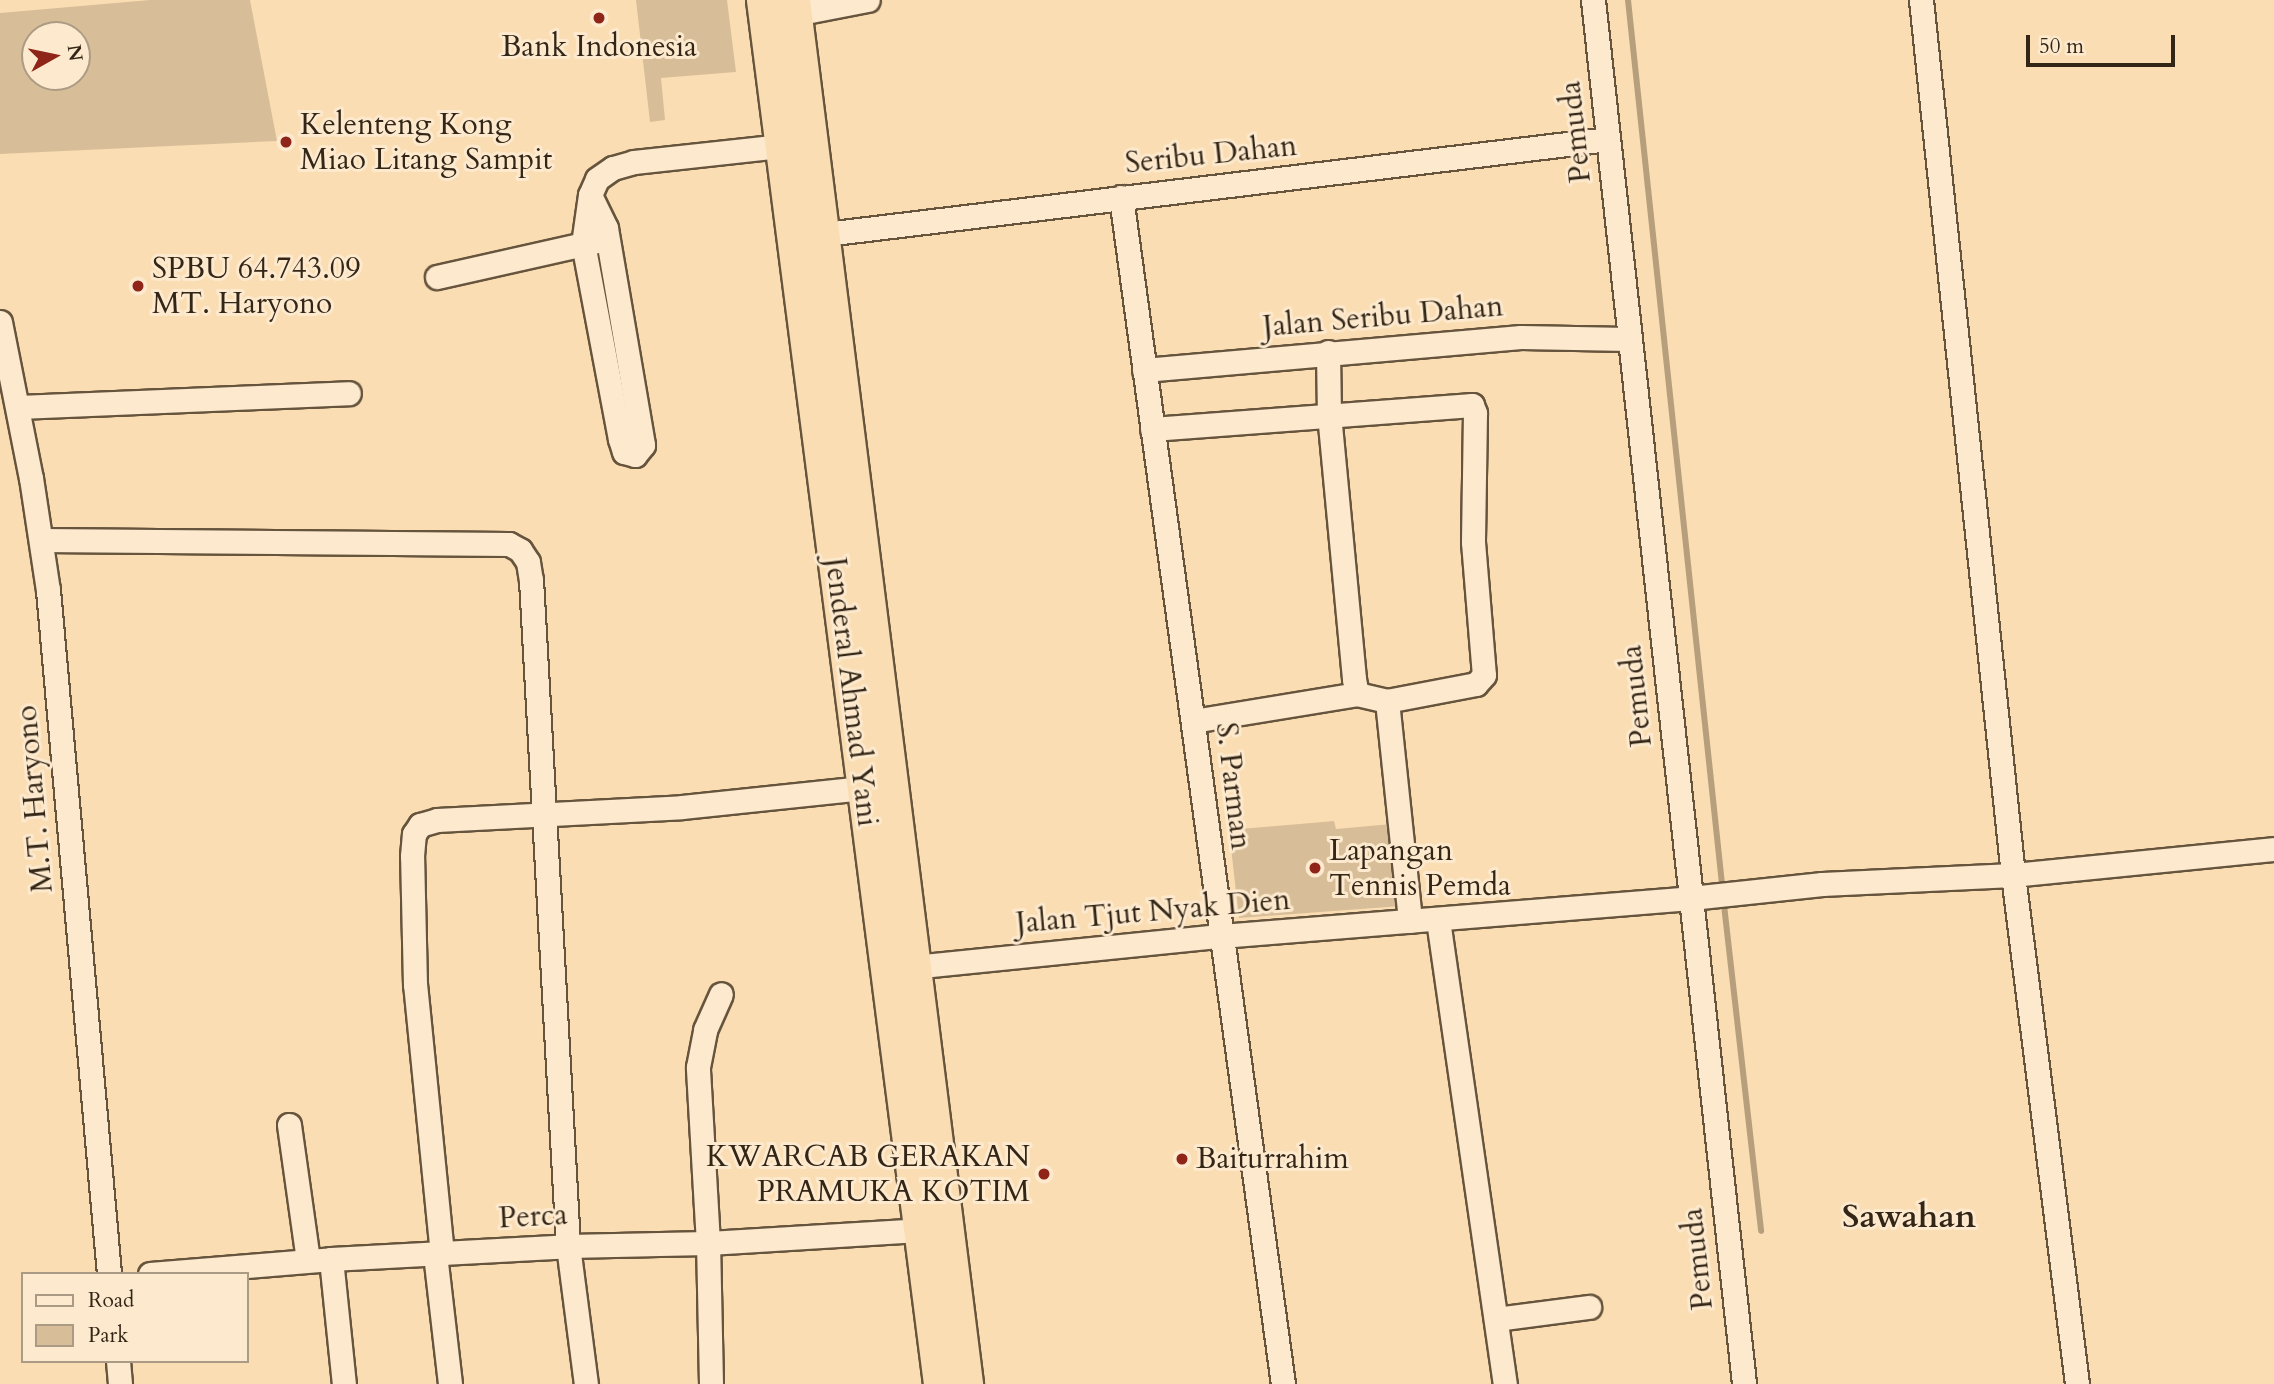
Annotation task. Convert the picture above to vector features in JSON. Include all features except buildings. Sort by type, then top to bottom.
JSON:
[{"type":"highway","name":"Jenderal Ahmad Yani","points":[[763,0],[782,146],[807,237],[913,967],[966,1384]]},
{"type":"highway","name":"Jenderal Ahmad Yani","points":[[794,7],[807,237],[863,788],[940,1384]]},
{"type":"street","points":[[794,7],[868,0]]},
{"type":"street","name":"Pemuda","points":[[1593,0],[1744,1384]]},
{"type":"street","points":[[1921,0],[2013,875],[2077,1384]]},
{"type":"street","name":"Seribu Dahan","points":[[807,237],[1608,139]]},
{"type":"street","points":[[590,195],[608,239],[643,445],[635,455],[624,452],[620,439],[583,244],[590,195],[597,179],[613,169],[634,162],[782,146]]},
{"type":"street","name":"S. Parman","points":[[1121,197],[1283,1384]]},
{"type":"street","points":[[437,277],[608,239]]},
{"type":"street","name":"M.T. Haryono","points":[[0,322],[42,540],[109,1272]]},
{"type":"street","name":"Jalan Seribu Dahan","points":[[1144,370],[1521,337],[1628,339]]},
{"type":"street","points":[[1328,352],[1329,414],[1357,694]]},
{"type":"street","points":[[18,407],[349,393]]},
{"type":"street","points":[[1152,429],[1463,404],[1472,405],[1475,413],[1473,542],[1477,622],[1485,675],[1476,684],[1387,701],[1357,694],[1193,721]]},
{"type":"street","points":[[42,540],[509,544],[520,550],[528,562],[545,814],[568,1246],[586,1384]]},
{"type":"street","points":[[1387,701],[1410,921]]},
{"type":"street","points":[[450,1384],[417,1024],[414,834],[420,825],[437,820],[682,807],[863,788]]},
{"type":"street","name":"Jalan Tjut Nyak Dien","points":[[913,967],[1220,936],[1438,920],[1822,884],[2013,875],[2274,849]]},
{"type":"street","points":[[1438,920],[1505,1384]]},
{"type":"street","points":[[711,1384],[708,1243],[698,1067],[705,1030],[721,994]]},
{"type":"street","points":[[289,1125],[320,1260],[344,1384]]},
{"type":"street","name":"Perca","points":[[174,1272],[320,1260],[568,1246],[708,1243],[920,1230]]},
{"type":"street","points":[[1496,1319],[1589,1307]]},
{"type":"street","points":[[118,1363],[120,1384]]},
{"type":"green space","points":[[150,0],[250,0],[277,141],[0,154],[0,13]]},
{"type":"green space","points":[[636,0],[727,0],[736,72],[661,78],[665,120],[650,122]]},
{"type":"green space","name":"Lapangan Tennis Pemda","points":[[1334,821],[1336,829],[1392,824],[1401,906],[1239,918],[1229,830]]},
{"type":"waterway","points":[[1628,0],[1722,884]]},
{"type":"waterway","points":[[1724,905],[1761,1231]]},
{"type":"place","name":"Bank Indonesia","points":[[599,18]]},
{"type":"place","name":"Kelenteng Kong Miao Litang Sampit","points":[[286,142]]},
{"type":"place","name":"SPBU 64.743.09 MT. Haryono","points":[[138,286]]},
{"type":"place","name":"Lapangan Tennis Pemda","points":[[1315,868]]},
{"type":"place","name":"Baiturrahim","points":[[1182,1159]]},
{"type":"place","name":"KWARCAB GERAKAN PRAMUKA KOTIM","points":[[1044,1174]]},
{"type":"district","name":"Sawahan","points":[[1909,1217]]}]
